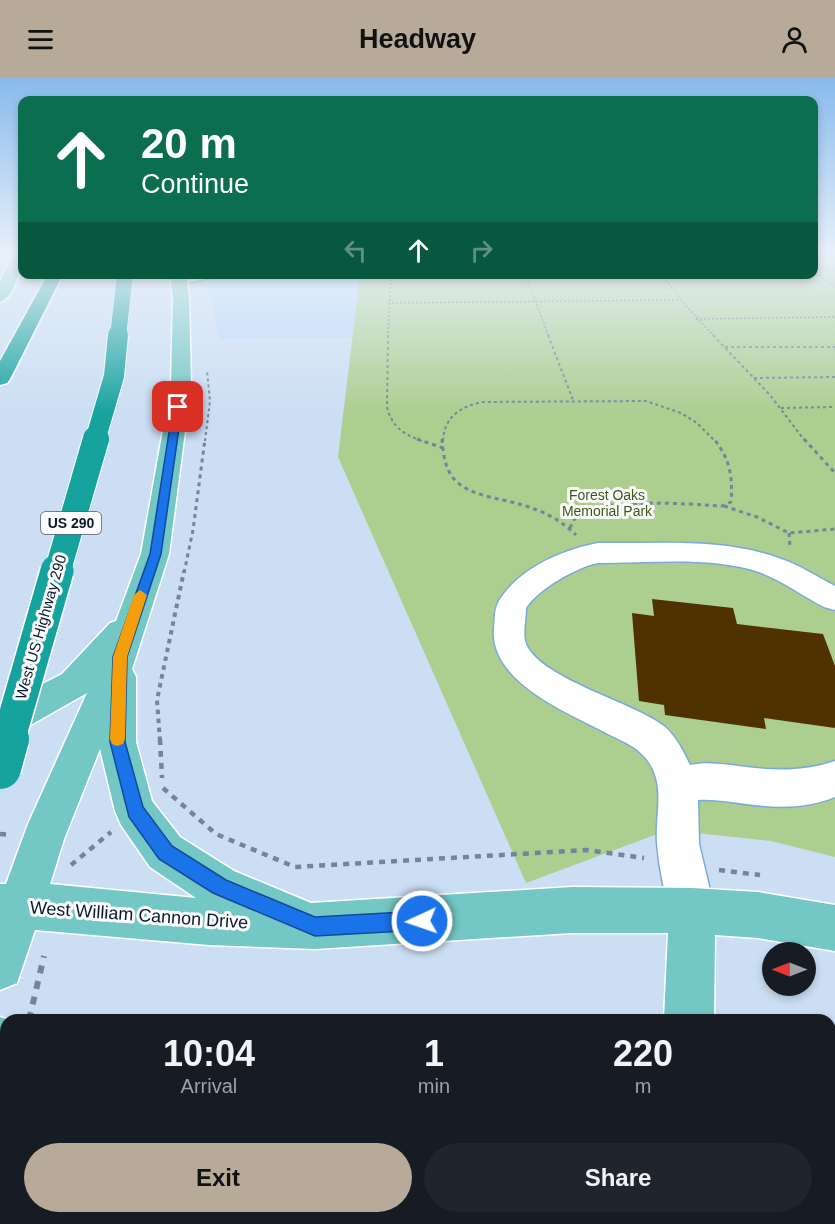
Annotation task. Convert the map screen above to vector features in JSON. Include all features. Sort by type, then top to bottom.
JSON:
[{"type":"highway","points":[[0,379],[39,307]]},
{"type":"highway","name":"West US Highway 290","points":[[0,768],[114,376],[121,307]]},
{"type":"main road","points":[[0,966],[10,907],[44,839],[120,657],[155,554],[172,452],[182,364],[182,307]]},
{"type":"main road","points":[[0,724],[74,684],[133,618]]},
{"type":"main road","points":[[120,657],[117,742],[135,811],[165,852],[219,887],[315,926]]},
{"type":"main road","name":"West William Cannon Drive","points":[[10,907],[55,907],[209,922],[315,926],[572,910],[692,911]]},
{"type":"main road","points":[[688,1014],[692,911],[758,915],[835,928]]},
{"type":"lane","points":[[692,911],[682,864],[678,825],[680,787],[664,752],[650,737],[555,689],[519,661],[509,642],[512,608],[519,595],[534,582],[578,557],[598,553],[721,554],[772,566],[835,599]]},
{"type":"lane","points":[[680,787],[696,780],[748,786],[801,788],[835,779]]},
{"type":"path","points":[[388,307],[387,407],[390,421],[402,432],[443,448]]},
{"type":"path","points":[[537,307],[573,400]]},
{"type":"path","points":[[685,307],[754,378],[780,408],[806,444],[835,473]]},
{"type":"path","points":[[696,319],[835,317]]},
{"type":"path","points":[[724,347],[835,347]]},
{"type":"path","points":[[754,378],[835,377]]},
{"type":"path","points":[[722,506],[731,502],[734,488],[724,452],[705,428],[663,405],[646,401],[482,402],[464,406],[447,422],[442,434],[443,448],[451,475],[458,483],[472,490],[555,517],[570,528],[573,519],[582,512],[609,507],[722,506],[742,511],[789,533],[835,529]]},
{"type":"path","points":[[780,408],[835,407]]},
{"type":"path","points":[[163,788],[216,834],[295,867],[587,850],[767,877]]},
{"type":"shaded area","points":[[213,307],[356,307],[352,337],[219,339]]},
{"type":"green space","name":"Forest Oaks Memorial Park","points":[[356,307],[835,307],[835,857],[771,841],[668,830],[526,883],[338,457]]},
{"type":"building","points":[[652,599],[733,608],[737,624],[823,634],[835,666],[835,728],[764,718],[766,729],[665,715],[664,705],[639,701],[632,613],[654,616]]},
{"type":"slow traffic","points":[[117,739],[120,657],[140,595]]},
{"type":"route","points":[[178,407],[155,554],[120,657],[117,742],[135,811],[165,852],[219,887],[315,926],[422,921]]}]
